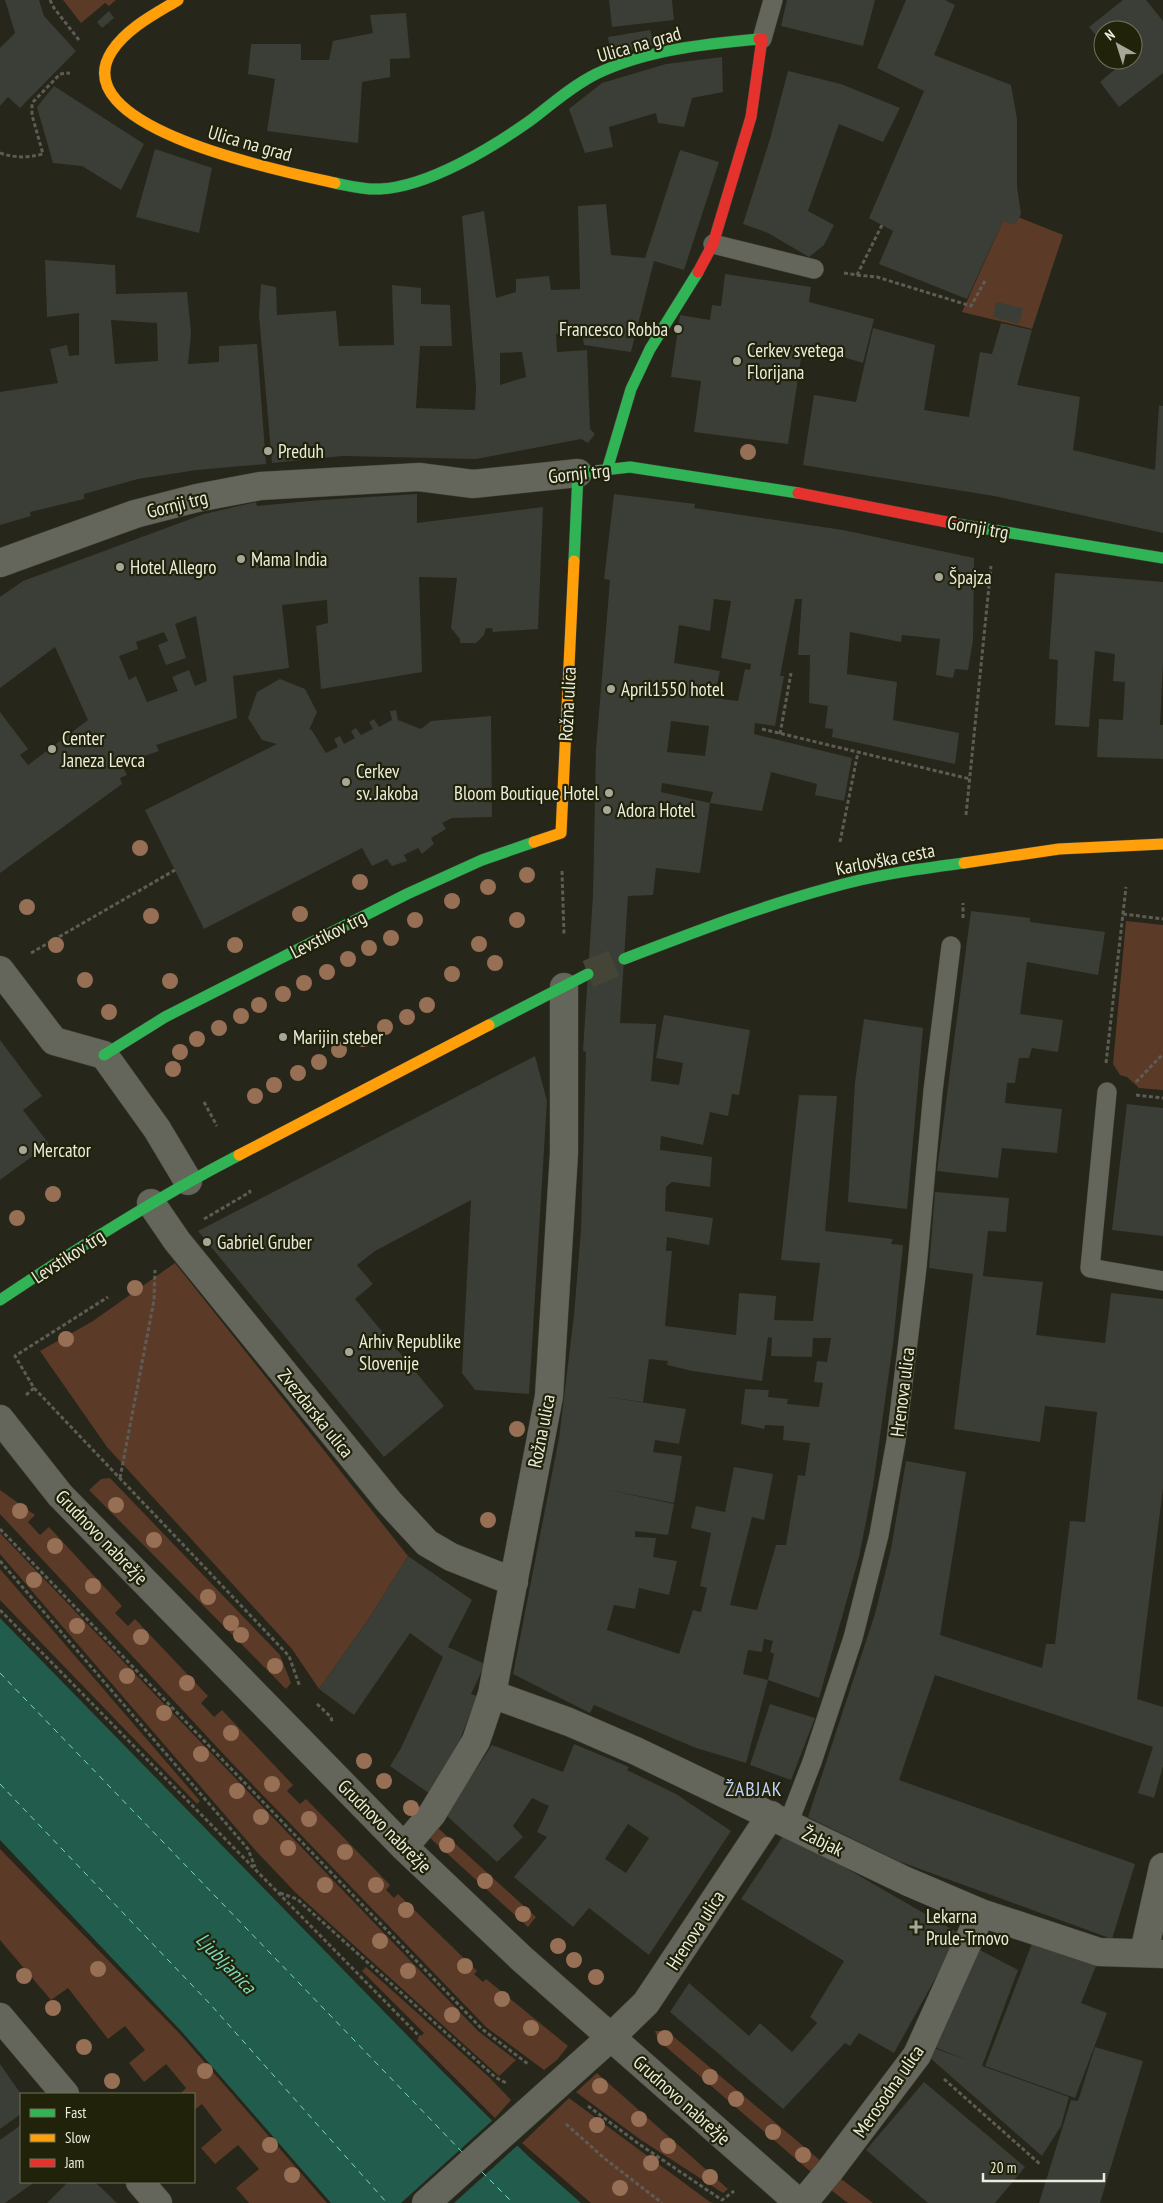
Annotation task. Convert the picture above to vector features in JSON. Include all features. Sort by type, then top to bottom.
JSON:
[{"type":"street","name":"Ulica na grad","points":[[178,0],[129,32],[117,44],[105,68],[107,86],[117,103],[155,129],[210,151],[269,169],[364,188],[382,189],[400,186],[460,162],[526,123],[598,73],[660,54],[696,46],[762,39]]},
{"type":"street","points":[[607,470],[631,389],[650,349],[703,265],[712,244],[751,117],[762,39]]},
{"type":"street","name":"Gornji trg","points":[[0,563],[135,514],[197,498],[260,486],[419,477],[473,484],[630,467],[791,492],[994,531],[1163,558]]},
{"type":"street","name":"Rožna ulica","points":[[561,833],[578,473]]},
{"type":"street","name":"Levstikov trg","points":[[104,1055],[165,1017],[407,894],[482,860],[561,833]]},
{"type":"street","name":"Karlovška cesta","points":[[624,959],[735,916],[831,887],[906,871],[1059,849],[1163,844]]},
{"type":"street","points":[[0,970],[54,1041],[104,1055],[157,1129],[188,1182]]},
{"type":"street","name":"Levstikov trg","points":[[0,1300],[151,1203],[188,1182],[449,1044],[588,974]]},
{"type":"street","name":"Rožna ulica","points":[[404,1847],[432,1814],[476,1740],[492,1694],[549,1396],[564,1153],[564,987]]},
{"type":"street","name":"Zvezdarska ulica","points":[[151,1203],[182,1247],[370,1479],[427,1543],[451,1557],[514,1582]]},
{"type":"street","name":"Grudnovo nabrežje","points":[[0,1419],[60,1495],[404,1847],[521,1958],[799,2203]]},
{"type":"street","name":"Žabjak","points":[[492,1694],[569,1722],[628,1747],[906,1881],[981,1913],[1099,1952],[1153,1953]]},
{"type":"street","name":"Hrenova ulica","points":[[426,2203],[548,2092],[612,2037],[646,2003],[779,1820]]},
{"type":"street","points":[[1153,1953],[1163,1867]]},
{"type":"street","name":"Merosodna ulica","points":[[803,2203],[835,2165],[917,2055],[981,1913]]},
{"type":"street","points":[[3,2027],[64,2093]]},
{"type":"street","points":[[141,2183],[158,2203]]},
{"type":"lane","points":[[762,39],[773,0]]},
{"type":"lane","points":[[712,244],[814,269]]},
{"type":"lane","name":"Hrenova ulica","points":[[779,1820],[812,1762],[853,1638],[880,1535],[896,1441],[914,1296],[933,1091],[952,946]]},
{"type":"lane","points":[[1106,1092],[1090,1268],[1163,1281]]},
{"type":"path","points":[[50,0],[58,14],[84,47]]},
{"type":"path","points":[[0,153],[28,158],[43,154],[31,109],[32,103],[51,83]]},
{"type":"path","points":[[857,275],[882,225]]},
{"type":"path","points":[[842,273],[877,276],[970,306],[986,279]]},
{"type":"path","points":[[966,816],[994,531]]},
{"type":"path","points":[[780,734],[791,673]]},
{"type":"path","points":[[762,729],[970,779]]},
{"type":"path","points":[[840,842],[858,752]]},
{"type":"path","points":[[561,833],[564,935]]},
{"type":"path","points":[[0,970],[175,870]]},
{"type":"path","points":[[1106,1092],[1106,1063],[1126,887]]},
{"type":"path","points":[[963,903],[963,924]]},
{"type":"path","points":[[1123,914],[1163,919]]},
{"type":"path","points":[[1132,1087],[1163,1054]]},
{"type":"path","points":[[120,1479],[154,1300],[155,1263]]},
{"type":"path","points":[[108,1297],[15,1356],[34,1388],[289,1656],[299,1687],[305,1693]]},
{"type":"path","points":[[22,1399],[34,1388]]},
{"type":"path","points":[[0,1529],[482,2029],[548,2092],[604,2158],[662,2203]]},
{"type":"path","points":[[0,1561],[248,1849],[256,1870]]},
{"type":"path","points":[[0,1610],[420,2037]]},
{"type":"path","points":[[312,1699],[330,1717]]},
{"type":"path","points":[[279,1893],[297,1900],[495,2077],[548,2092],[639,2144],[722,2200],[736,2190]]},
{"type":"path","points":[[917,2055],[1041,2165]]},
{"type":"shaded area","points":[[63,0],[116,0],[109,6],[105,3],[81,23]]},
{"type":"shaded area","points":[[1018,217],[1063,235],[1032,329],[962,312],[1003,221]]},
{"type":"shaded area","points":[[1126,921],[1163,925],[1163,1090],[1139,1088],[1127,1077],[1120,1075],[1113,1064]]},
{"type":"shaded area","points":[[175,1263],[408,1556],[370,1617],[319,1689],[292,1649],[107,1447],[40,1351],[93,1321]]},
{"type":"shaded area","points":[[110,1478],[280,1655],[291,1683],[286,1689],[89,1490],[101,1479]]},
{"type":"shaded area","points":[[0,1490],[35,1515],[28,1522],[40,1535],[49,1527],[122,1606],[115,1613],[128,1626],[135,1619],[208,1696],[201,1703],[214,1717],[222,1710],[293,1785],[287,1791],[300,1804],[306,1799],[390,1885],[386,1890],[394,1898],[398,1894],[477,1971],[474,1974],[483,1982],[486,1979],[568,2046],[557,2060],[544,2070],[486,2027],[229,1760],[0,1514]]},
{"type":"shaded area","points":[[0,1533],[478,2031],[516,2060],[499,2076],[296,1893],[256,1851],[0,1554]]},
{"type":"shaded area","points":[[0,1569],[200,1801],[197,1804],[0,1600]]},
{"type":"shaded area","points":[[438,1828],[536,1917],[528,1927],[429,1837]]},
{"type":"shaded area","points":[[0,1849],[180,2034],[327,2203],[249,2203],[236,2188],[259,2169],[238,2145],[215,2164],[201,2148],[222,2130],[202,2104],[195,2109],[195,2093],[181,2093],[186,2088],[166,2064],[144,2082],[129,2063],[145,2050],[125,2026],[108,2039],[68,1988],[51,2000],[0,1940]]},
{"type":"shaded area","points":[[366,1967],[490,2078],[511,2100],[495,2118],[417,2040],[424,2033],[362,1971]]},
{"type":"shaded area","points":[[655,2031],[667,2031],[822,2162],[812,2173],[658,2040]]},
{"type":"shaded area","points":[[597,2073],[728,2189],[723,2193],[641,2140],[576,2092]]},
{"type":"shaded area","points":[[569,2098],[713,2203],[591,2203],[522,2143]]},
{"type":"shaded area","points":[[840,2178],[873,2203],[848,2203],[831,2190]]},
{"type":"water","name":"Ljubljanica","points":[[0,1618],[444,2073],[528,2156],[581,2203],[331,2203],[182,2032],[0,1840]]},
{"type":"pier","points":[[494,2119],[519,2144],[454,2203],[401,2203]]},
{"type":"building","points":[[5,0],[39,0],[44,16],[76,51],[20,108],[8,97],[0,106],[0,48],[15,33]]},
{"type":"building","points":[[609,0],[672,0],[674,20],[612,27]]},
{"type":"building","points":[[787,0],[875,0],[863,46],[781,26]]},
{"type":"building","points":[[906,0],[945,0],[955,5],[934,55],[1011,85],[1017,119],[1017,187],[1021,214],[1015,225],[1003,221],[967,299],[879,264],[893,231],[869,218],[924,91],[877,68]]},
{"type":"building","points":[[1123,0],[1146,0],[1163,21],[1163,73],[1119,107],[1100,82],[1114,70],[1143,70],[1143,20],[1098,20]]},
{"type":"building","points":[[109,11],[114,18],[102,28],[97,22]]},
{"type":"building","points":[[406,13],[410,58],[390,59],[390,77],[362,82],[358,143],[267,131],[275,79],[248,74],[251,44],[301,44],[301,60],[329,60],[333,41],[373,33],[370,15]]},
{"type":"building","points":[[1093,24],[1093,32],[1089,27]]},
{"type":"building","points":[[650,30],[654,45],[611,55],[608,37]]},
{"type":"building","points":[[722,57],[723,92],[692,98],[684,127],[658,123],[656,113],[609,127],[613,147],[585,153],[569,109],[602,83],[666,64]]},
{"type":"building","points":[[788,71],[841,84],[900,108],[883,142],[839,124],[808,211],[834,225],[824,245],[809,257],[768,233],[743,224],[770,139]]},
{"type":"building","points":[[54,86],[144,144],[121,190],[82,166],[53,163],[37,107]]},
{"type":"building","points":[[155,149],[212,168],[199,233],[136,217]]},
{"type":"building","points":[[680,150],[719,162],[684,270],[654,261],[631,352],[584,345],[582,331],[556,334],[557,352],[587,350],[590,429],[595,434],[588,443],[581,439],[476,459],[342,456],[272,463],[259,315],[261,284],[276,287],[277,315],[336,311],[339,346],[394,345],[392,285],[421,288],[421,304],[450,305],[452,346],[420,346],[416,408],[475,410],[476,387],[462,216],[484,211],[496,298],[516,292],[516,279],[549,276],[551,290],[580,289],[578,206],[606,204],[611,255],[645,258]],"holes":[[[522,352],[526,377],[500,385],[500,353]]]},
{"type":"building","points":[[45,260],[115,265],[116,294],[187,292],[191,333],[188,364],[219,362],[219,346],[257,344],[266,464],[197,470],[138,479],[84,494],[84,499],[30,512],[31,516],[0,525],[0,392],[58,383],[50,349],[67,345],[69,356],[79,355],[79,313],[47,317]],"holes":[[[111,320],[157,323],[158,361],[115,364]]]},
{"type":"building","name":"Cerkev svetega Florijana","points":[[725,274],[811,287],[809,302],[874,319],[863,363],[803,345],[788,444],[694,432],[701,381],[671,377],[680,315],[710,320],[712,305],[721,306]]},
{"type":"building","points":[[996,302],[1023,308],[1019,324],[993,317]]},
{"type":"building","points":[[1001,323],[1032,330],[1017,385],[1080,397],[1073,450],[1155,470],[1159,405],[1163,406],[1163,533],[994,496],[803,465],[814,395],[856,402],[873,328],[935,345],[924,410],[969,417],[980,352],[992,354]]},
{"type":"building","points":[[417,494],[417,523],[543,507],[538,629],[493,632],[492,628],[486,628],[484,635],[476,643],[460,643],[460,639],[451,628],[457,578],[419,577],[422,672],[321,689],[316,626],[328,623],[327,600],[282,605],[289,668],[233,676],[237,718],[156,745],[159,751],[121,764],[127,775],[120,778],[122,784],[0,873],[0,712],[28,749],[20,755],[28,765],[88,720],[55,647],[0,688],[0,597],[23,581],[204,514],[256,502],[257,506]],"holes":[[[196,616],[207,681],[195,686],[189,670],[172,677],[178,691],[147,702],[136,676],[129,680],[119,656],[138,649],[136,642],[164,632],[168,641],[158,645],[166,665],[186,658],[175,624]]]},
{"type":"building","points":[[614,494],[695,504],[694,508],[843,530],[974,558],[973,640],[968,670],[955,669],[953,678],[936,675],[940,639],[902,635],[901,642],[850,632],[847,674],[897,682],[893,720],[959,733],[955,764],[832,737],[833,729],[825,728],[828,706],[809,703],[810,655],[798,655],[802,599],[795,599],[780,676],[784,676],[775,726],[755,723],[754,734],[852,758],[844,801],[815,795],[817,784],[771,772],[762,811],[710,803],[700,873],[656,868],[653,895],[628,896],[620,1023],[656,1024],[651,1081],[679,1085],[683,1063],[656,1058],[664,1015],[750,1030],[739,1095],[732,1094],[728,1116],[710,1112],[703,1145],[661,1136],[660,1150],[712,1157],[710,1187],[672,1182],[666,1187],[665,1211],[713,1218],[709,1245],[667,1237],[666,1251],[672,1251],[665,1326],[736,1335],[739,1293],[776,1296],[774,1320],[813,1321],[820,1263],[781,1260],[799,1095],[837,1096],[825,1231],[893,1239],[891,1244],[903,1245],[893,1344],[873,1486],[859,1557],[819,1698],[768,1680],[746,1763],[696,1748],[594,1705],[590,1713],[513,1674],[559,1438],[574,1315],[581,1230],[586,1052],[583,1051],[593,895],[596,749],[610,580],[604,579]],"holes":[[[714,599],[731,601],[721,658],[751,664],[750,670],[745,669],[738,701],[714,698],[720,671],[674,663],[679,625],[710,631]],[[671,721],[709,726],[705,756],[667,752]],[[662,783],[713,792],[710,803],[661,792]],[[768,1337],[772,1338],[771,1356],[812,1357],[813,1338],[831,1338],[827,1362],[817,1361],[814,1382],[823,1383],[819,1407],[787,1404],[788,1399],[768,1397],[769,1390],[745,1389],[741,1424],[764,1429],[765,1425],[784,1426],[783,1440],[810,1443],[805,1476],[798,1475],[786,1545],[776,1545],[757,1610],[730,1605],[752,1517],[764,1520],[773,1474],[734,1467],[725,1512],[696,1506],[691,1528],[711,1533],[700,1586],[707,1588],[701,1612],[693,1610],[679,1654],[607,1630],[614,1605],[635,1609],[639,1588],[669,1595],[677,1561],[653,1557],[656,1538],[635,1537],[635,1531],[668,1535],[674,1504],[604,1489],[674,1503],[682,1456],[653,1452],[655,1440],[679,1444],[686,1409],[600,1396],[643,1402],[649,1359],[668,1361],[667,1365],[692,1371],[762,1381]],[[764,1639],[773,1641],[770,1652],[774,1654],[768,1680],[743,1674],[748,1650],[762,1652]]]},
{"type":"building","points":[[1055,573],[1163,582],[1163,663],[1160,725],[1163,725],[1163,759],[1097,757],[1099,719],[1123,720],[1125,682],[1113,681],[1115,654],[1095,651],[1089,727],[1055,725],[1058,660],[1049,659]]},
{"type":"building","name":"Cerkev sv. Jakoba","points":[[280,679],[305,689],[317,712],[309,730],[311,729],[326,753],[338,747],[334,739],[340,736],[344,744],[355,738],[351,731],[356,728],[361,735],[373,729],[369,722],[374,719],[379,727],[392,720],[390,711],[396,710],[398,720],[421,729],[431,721],[491,716],[492,817],[452,818],[442,823],[446,829],[431,838],[434,844],[422,854],[418,848],[404,855],[407,861],[392,866],[387,859],[372,866],[362,848],[204,929],[145,810],[277,744],[262,740],[248,718],[257,692]]},
{"type":"building","points":[[971,911],[1030,918],[1030,922],[1105,932],[1098,975],[1027,962],[1020,1014],[1063,1020],[1058,1052],[1032,1048],[1029,1058],[1019,1058],[1015,1083],[1007,1083],[1005,1103],[1062,1109],[1057,1153],[1002,1148],[998,1178],[937,1171]]},
{"type":"building","points":[[864,1019],[923,1028],[907,1209],[848,1202],[855,1082]]},
{"type":"building","points":[[0,1040],[42,1096],[23,1110],[49,1144],[0,1180]]},
{"type":"building","points":[[535,1056],[547,1101],[529,1394],[475,1390],[462,1373],[471,1200],[375,1251],[357,1265],[373,1284],[355,1299],[444,1406],[384,1457],[198,1231]]},
{"type":"building","points":[[1127,1104],[1163,1108],[1163,1236],[1112,1230]]},
{"type":"building","points":[[935,1192],[1009,1198],[1006,1232],[988,1231],[983,1276],[1043,1282],[1036,1335],[1105,1343],[1111,1293],[1163,1299],[1163,1488],[1137,1699],[1163,1707],[1163,1766],[1154,1798],[1138,1793],[1153,1747],[935,1675],[899,1780],[1135,1864],[1112,1939],[898,1861],[808,1817],[875,1614],[891,1549],[906,1461],[966,1472],[940,1635],[1042,1668],[1046,1644],[1055,1644],[1070,1521],[1085,1522],[1097,1412],[1045,1406],[1040,1442],[954,1429],[973,1274],[929,1268]]},
{"type":"building","points":[[408,1556],[472,1600],[448,1647],[485,1664],[471,1694],[477,1696],[461,1737],[443,1775],[430,1794],[390,1766],[401,1748],[443,1657],[410,1633],[354,1715],[319,1689],[370,1617]]},
{"type":"building","points":[[770,1704],[815,1718],[791,1780],[750,1765]]},
{"type":"building","points":[[574,1744],[629,1767],[627,1770],[676,1794],[731,1831],[649,1955],[589,1908],[573,1927],[514,1877],[547,1837],[537,1832],[549,1806],[532,1798],[513,1826],[523,1837],[497,1862],[446,1815],[492,1745],[563,1772]],"holes":[[[628,1824],[649,1838],[626,1873],[605,1859]]]},
{"type":"building","points":[[785,1833],[960,1934],[894,2053],[859,2033],[850,2046],[845,2043],[783,2109],[670,2012],[689,1983],[749,2036],[760,2023],[792,2052],[817,2023],[810,2017],[844,1961],[741,1899]]},
{"type":"building","points":[[1033,1941],[1096,1966],[1081,2003],[1107,2013],[1075,2098],[985,2066]]},
{"type":"building","points":[[974,1947],[1018,1970],[982,2066],[1069,2097],[1061,2126],[1042,2156],[929,2057],[934,2048],[969,2061],[932,2046]]},
{"type":"building","points":[[1095,2047],[1143,2061],[1100,2203],[1039,2203],[1071,2100],[1078,2101]]},
{"type":"building","points":[[0,2064],[20,2093],[20,2115],[0,2129]]},
{"type":"building","points":[[924,2082],[1025,2167],[995,2203],[928,2203],[866,2150]]},
{"type":"building","points":[[20,2126],[20,2183],[34,2183],[5,2203],[0,2203],[0,2140]]},
{"type":"building","points":[[67,2183],[96,2183],[117,2203],[47,2203]]},
{"type":"ferry route","points":[[0,1673],[463,2153]]},
{"type":"ferry route","points":[[0,1784],[211,2005],[387,2203]]},
{"type":"ferry route","points":[[482,2172],[513,2203]]},
{"type":"tunnel","points":[[588,974],[624,959]]},
{"type":"traffic: fast","points":[[335,183],[358,188],[380,189],[399,187],[418,181],[459,164],[498,142],[579,84],[615,66],[676,49],[759,39]]},
{"type":"traffic: fast","points":[[607,470],[631,389],[650,349],[698,272]]},
{"type":"traffic: fast","points":[[574,561],[578,473],[630,467],[798,493]]},
{"type":"traffic: fast","points":[[957,524],[1163,558]]},
{"type":"traffic: fast","points":[[104,1055],[165,1017],[407,894],[482,860],[534,842]]},
{"type":"traffic: fast","points":[[624,959],[700,930],[803,895],[879,876],[964,863]]},
{"type":"traffic: fast","points":[[489,1025],[588,974]]},
{"type":"traffic: fast","points":[[0,1300],[118,1224],[178,1188],[239,1155]]},
{"type":"traffic: slow","points":[[178,0],[133,28],[112,51],[105,79],[119,103],[149,124],[188,143],[274,169],[335,183]]},
{"type":"traffic: slow","points":[[534,842],[561,833],[574,561]]},
{"type":"traffic: slow","points":[[964,863],[1059,849],[1163,844]]},
{"type":"traffic: slow","points":[[239,1155],[489,1025]]},
{"type":"traffic: jam","points":[[698,272],[713,244],[751,117],[762,39],[759,39]]},
{"type":"traffic: jam","points":[[798,493],[957,524]]},
{"type":"place","name":"Francesco Robba","points":[[678,329]]},
{"type":"place","name":"Cerkev svetega Florijana","points":[[737,361]]},
{"type":"place","name":"Preduh","points":[[268,451]]},
{"type":"place","name":"Mama India","points":[[241,559]]},
{"type":"place","name":"Hotel Allegro","points":[[120,567]]},
{"type":"place","name":"Špajza","points":[[939,577]]},
{"type":"place","name":"April1550 hotel","points":[[611,689]]},
{"type":"place","name":"Center Janeza Levca","points":[[52,749]]},
{"type":"place","name":"Cerkev sv. Jakoba","points":[[346,782]]},
{"type":"place","name":"Bloom Boutique Hotel","points":[[609,793]]},
{"type":"place","name":"Adora Hotel","points":[[607,810]]},
{"type":"place","name":"Marijin steber","points":[[283,1037]]},
{"type":"place","name":"Mercator","points":[[23,1150]]},
{"type":"place","name":"Gabriel Gruber","points":[[207,1242]]},
{"type":"place","name":"Arhiv Republike Slovenije","points":[[349,1352]]},
{"type":"place","name":"Lekarna Prule-Trnovo","points":[[916,1927]]},
{"type":"district","name":"ŽABJAK","points":[[754,1789]]}]
